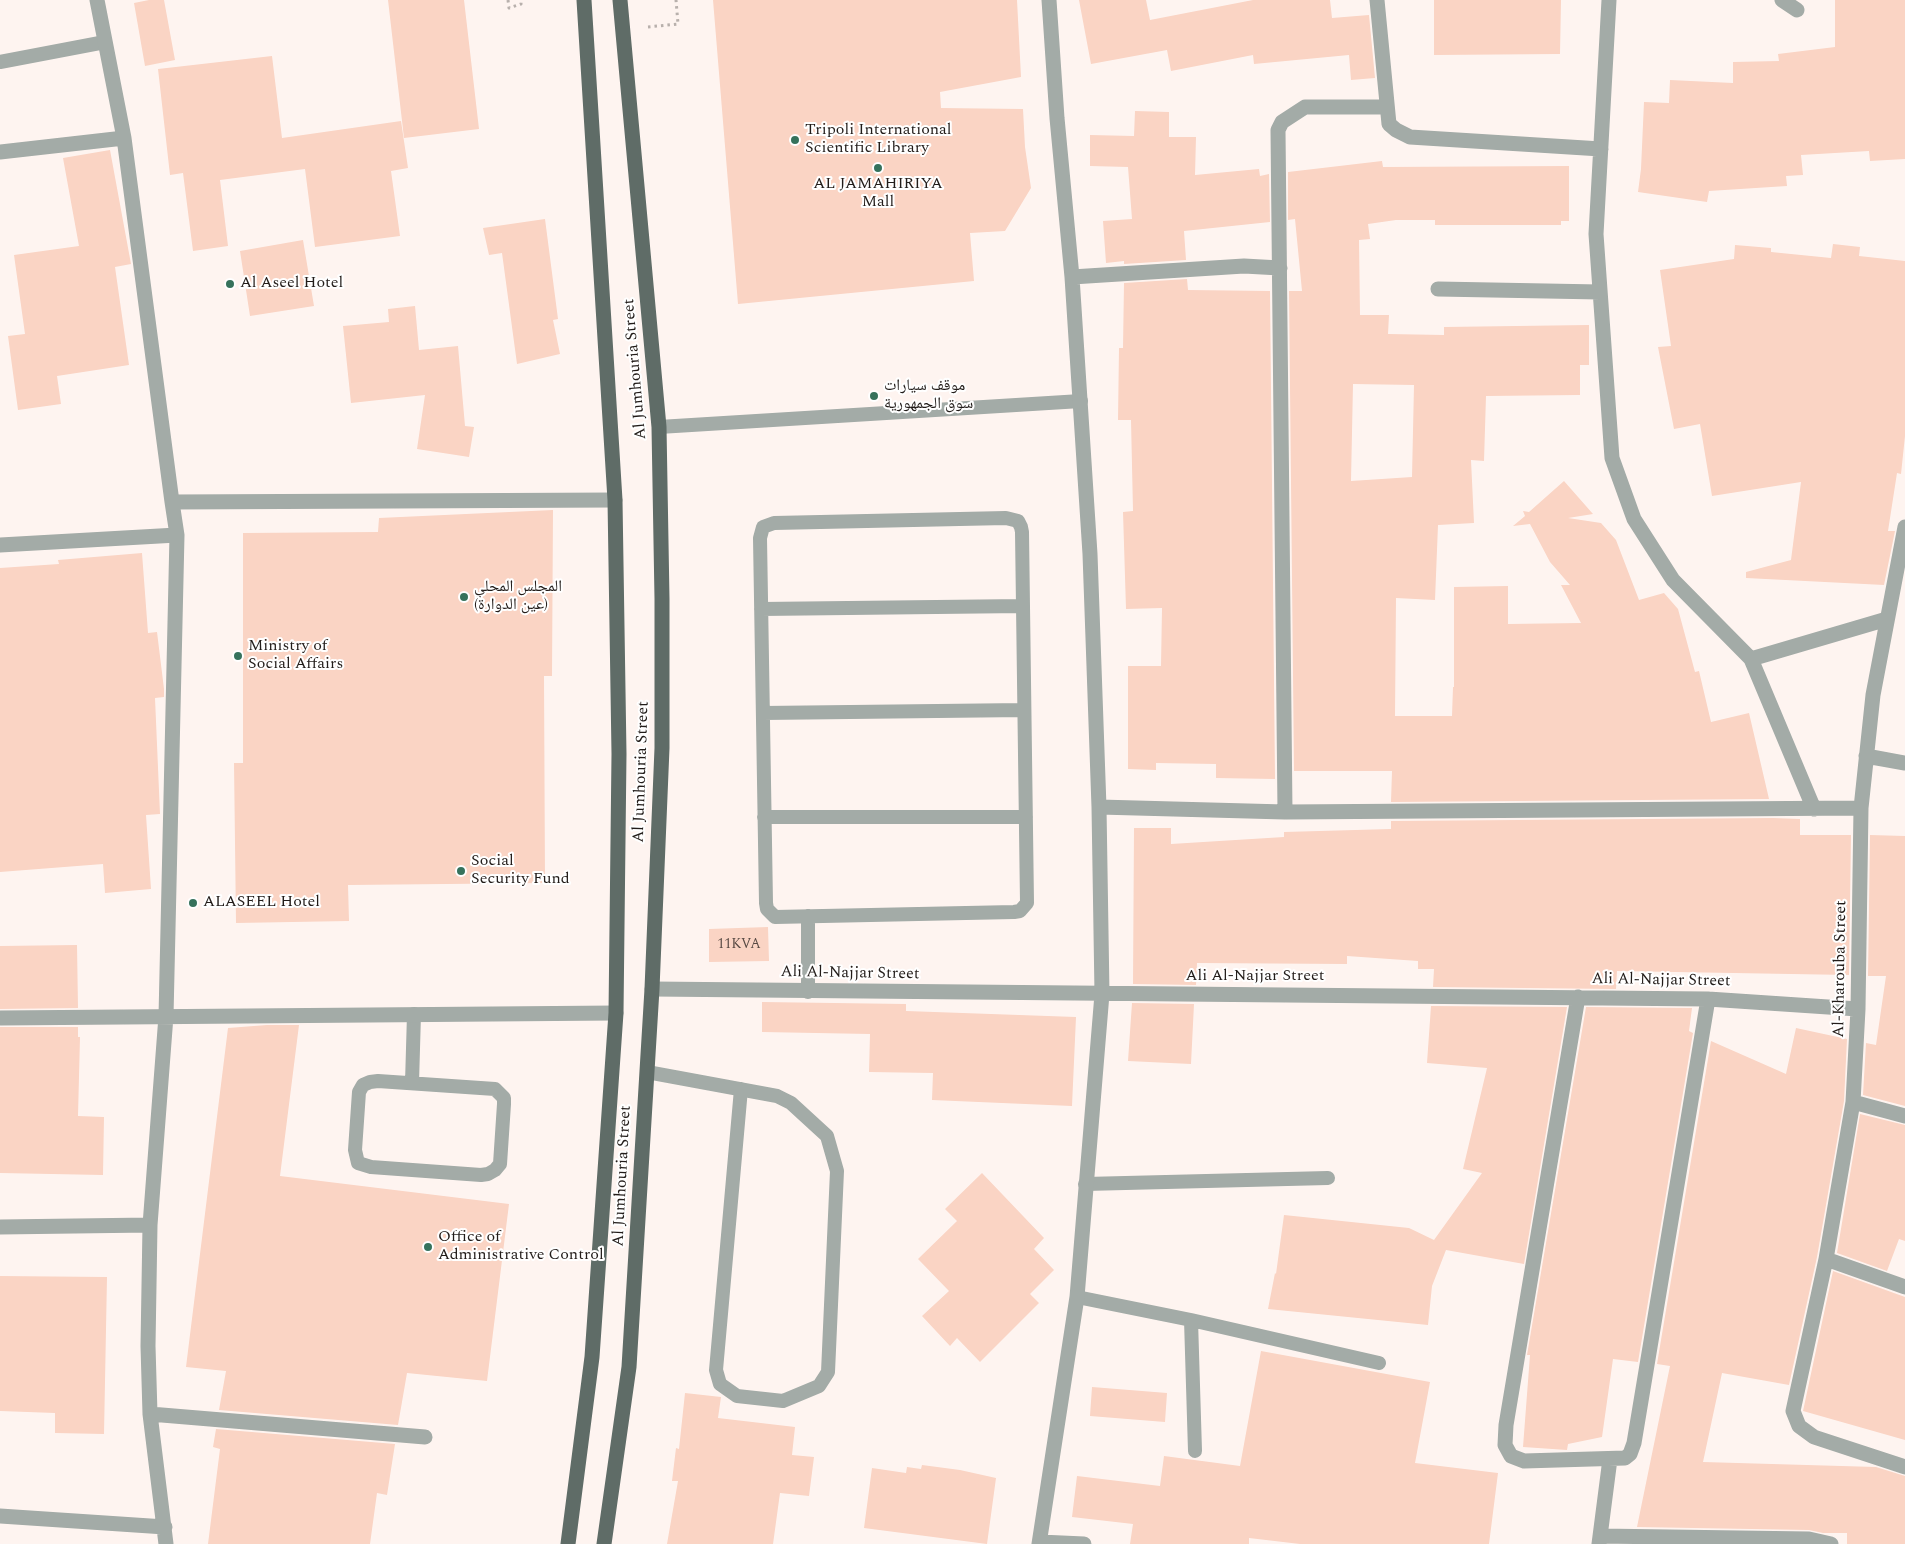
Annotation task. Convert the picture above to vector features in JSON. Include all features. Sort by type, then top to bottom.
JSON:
[{"type":"main road","name":"Al Jumhouria Street","points":[[568,1544],[592,1357],[616,1013],[619,754],[615,500],[584,0]]},
{"type":"main road","name":"Al Jumhouria Street","points":[[604,1544],[629,1367],[652,989],[662,748],[659,427],[620,0]]},
{"type":"street","points":[[97,0],[124,138],[177,535],[166,1016],[150,1225],[148,1346],[150,1414],[166,1544]]},
{"type":"street","points":[[1049,0],[1057,118],[1072,277],[1090,554],[1099,807],[1102,994],[1076,1297],[1039,1543],[1084,1544]]},
{"type":"street","points":[[1377,0],[1389,124],[1396,130],[1410,137],[1601,148]]},
{"type":"street","points":[[1609,0],[1596,234],[1612,458],[1634,519],[1672,580],[1751,659],[1814,809]]},
{"type":"street","points":[[1782,0],[1797,10]]},
{"type":"street","points":[[1285,812],[1278,130],[1282,122],[1305,106],[1387,107]]},
{"type":"street","points":[[0,152],[124,138]]},
{"type":"street","points":[[1072,277],[1244,266],[1280,268]]},
{"type":"street","points":[[1438,289],[1600,292]]},
{"type":"street","points":[[172,502],[615,500]]},
{"type":"street","name":"Al-Kharouba Street","points":[[1905,527],[1873,695],[1861,808],[1858,1009],[1853,1102],[1826,1258],[1793,1411],[1799,1426],[1814,1437],[1905,1468]]},
{"type":"street","points":[[0,545],[177,535]]},
{"type":"street","points":[[1751,659],[1887,619]]},
{"type":"street","points":[[1866,756],[1905,763]]},
{"type":"street","points":[[1099,807],[1285,812],[1861,808]]},
{"type":"street","name":"Ali Al-Najjar Street","points":[[652,989],[808,992],[1708,999],[1858,1009]]},
{"type":"street","points":[[1578,997],[1506,1425],[1504,1445],[1511,1456],[1524,1461],[1625,1458],[1630,1454],[1634,1443],[1708,999]]},
{"type":"street","points":[[0,1018],[616,1013]]},
{"type":"street","points":[[1853,1102],[1905,1116]]},
{"type":"street","points":[[0,1227],[150,1225]]},
{"type":"street","points":[[1826,1258],[1905,1286]]},
{"type":"street","points":[[150,1414],[425,1437]]},
{"type":"street","points":[[1610,1458],[1599,1540],[1809,1539],[1831,1544]]},
{"type":"street","points":[[0,1516],[165,1527]]},
{"type":"lane","points":[[0,62],[105,42]]},
{"type":"lane","points":[[659,427],[1081,402]]},
{"type":"lane","points":[[1006,518],[1018,522],[1021,527],[1023,606],[1027,903],[1020,911],[775,917],[767,909],[764,817],[760,538],[763,527],[768,524],[1006,518]]},
{"type":"lane","points":[[761,608],[1023,606]]},
{"type":"lane","points":[[763,713],[1024,710]]},
{"type":"lane","points":[[764,817],[1026,817]]},
{"type":"lane","points":[[808,916],[808,992]]},
{"type":"lane","points":[[412,1083],[414,1014]]},
{"type":"lane","points":[[646,1072],[740,1089],[777,1096],[792,1103],[827,1136],[837,1171],[828,1372],[819,1386],[783,1401],[737,1396],[720,1384],[716,1370],[740,1089]]},
{"type":"lane","points":[[378,1081],[412,1083],[488,1088],[500,1092],[504,1098],[504,1104],[500,1164],[495,1170],[488,1174],[480,1175],[371,1167],[358,1163],[355,1150],[358,1099],[363,1086],[370,1082],[378,1081]]},
{"type":"lane","points":[[1085,1184],[1328,1178]]},
{"type":"lane","points":[[1076,1297],[1191,1320],[1379,1363]]},
{"type":"lane","points":[[1191,1320],[1195,1451]]},
{"type":"path","points":[[508,0],[509,8],[521,4],[520,0]]},
{"type":"path","points":[[623,30],[678,24],[676,0]]},
{"type":"building","points":[[164,0],[175,60],[145,66],[134,3]]},
{"type":"building","points":[[388,0],[464,0],[479,129],[404,138]]},
{"type":"building","name":"AL JAMAHIRIYA Mall","points":[[713,0],[1017,0],[1021,77],[940,92],[941,108],[1023,109],[1025,147],[1031,188],[1005,231],[970,233],[974,281],[738,304]]},
{"type":"building","points":[[1079,0],[1146,0],[1150,20],[1253,0],[1330,0],[1332,18],[1369,15],[1375,78],[1351,80],[1349,55],[1254,64],[1253,55],[1171,71],[1167,50],[1091,64]]},
{"type":"building","points":[[1434,0],[1561,0],[1560,54],[1434,55]]},
{"type":"building","points":[[1835,0],[1905,0],[1905,159],[1870,161],[1869,151],[1801,155],[1803,175],[1786,176],[1787,186],[1709,191],[1707,202],[1638,192],[1644,102],[1669,103],[1670,80],[1733,83],[1733,62],[1779,61],[1778,54],[1835,47]]},
{"type":"building","points":[[272,56],[282,138],[401,121],[408,168],[391,171],[400,236],[315,247],[305,169],[220,180],[228,246],[193,251],[183,173],[170,175],[158,69]]},
{"type":"building","points":[[1135,111],[1169,112],[1169,137],[1196,137],[1195,175],[1259,169],[1260,176],[1269,174],[1270,222],[1184,231],[1186,260],[1124,264],[1124,261],[1106,263],[1103,221],[1132,219],[1128,167],[1090,166],[1090,135],[1134,136]]},
{"type":"building","points":[[110,150],[131,264],[115,267],[129,365],[57,376],[61,404],[18,410],[8,336],[25,334],[14,255],[79,246],[63,158]]},
{"type":"building","points":[[1382,161],[1383,167],[1569,166],[1569,221],[1561,221],[1561,225],[1435,225],[1435,220],[1396,220],[1368,224],[1370,239],[1359,240],[1360,315],[1389,315],[1388,334],[1444,335],[1444,327],[1589,325],[1589,365],[1580,365],[1580,395],[1486,396],[1484,461],[1471,460],[1474,523],[1438,525],[1435,600],[1396,598],[1395,716],[1452,716],[1454,687],[1454,587],[1508,586],[1508,624],[1581,623],[1561,585],[1570,585],[1550,562],[1530,524],[1513,526],[1525,516],[1523,511],[1529,512],[1564,481],[1593,514],[1568,518],[1601,523],[1616,540],[1639,600],[1664,593],[1678,609],[1695,672],[1699,671],[1711,722],[1749,713],[1769,799],[1391,802],[1392,771],[1294,771],[1289,291],[1302,291],[1295,219],[1288,220],[1288,172]],"holes":[[[1353,384],[1414,385],[1412,477],[1351,481]]]},
{"type":"building","points":[[545,219],[558,319],[553,320],[560,354],[517,364],[502,253],[489,255],[483,228]]},
{"type":"building","points":[[303,240],[314,306],[250,316],[240,251]]},
{"type":"building","points":[[1833,244],[1860,247],[1859,256],[1905,261],[1905,436],[1901,474],[1897,473],[1888,531],[1895,531],[1884,585],[1746,578],[1746,572],[1791,560],[1801,482],[1712,496],[1700,424],[1674,429],[1658,347],[1671,346],[1660,270],[1734,259],[1735,245],[1771,248],[1771,252],[1831,258]]},
{"type":"building","points":[[1187,279],[1188,290],[1270,291],[1275,779],[1216,778],[1216,764],[1156,763],[1156,770],[1128,769],[1128,666],[1161,666],[1162,608],[1126,609],[1123,512],[1133,511],[1131,420],[1118,420],[1119,348],[1123,348],[1124,283]]},
{"type":"building","points":[[415,306],[419,350],[458,346],[465,426],[474,427],[469,457],[417,449],[425,395],[351,403],[343,326],[389,322],[388,309]]},
{"type":"building","points":[[553,510],[552,676],[544,676],[545,883],[348,885],[349,921],[236,923],[234,763],[243,763],[243,533],[378,532],[379,518]]},
{"type":"building","points":[[142,553],[148,633],[157,632],[164,689],[164,697],[155,698],[160,814],[146,815],[151,889],[105,893],[103,864],[0,872],[0,568],[59,564],[58,560]]},
{"type":"building","points":[[1800,819],[1800,835],[1851,835],[1849,975],[1617,971],[1616,989],[1433,987],[1434,969],[1418,969],[1418,961],[1347,956],[1347,964],[1197,963],[1196,985],[1133,984],[1134,828],[1171,828],[1171,844],[1284,837],[1284,832],[1391,829],[1391,821]]},
{"type":"building","points":[[1870,835],[1905,836],[1905,1106],[1863,1095],[1866,1043],[1876,1045],[1886,976],[1868,976]]},
{"type":"building","points":[[768,927],[769,961],[709,962],[709,929]]},
{"type":"building","points":[[77,945],[78,1008],[0,1009],[0,946]]},
{"type":"building","points":[[762,1002],[906,1004],[906,1011],[1076,1017],[1072,1106],[932,1100],[933,1073],[869,1072],[870,1034],[762,1032]]},
{"type":"building","points":[[1132,1003],[1194,1004],[1191,1064],[1128,1061]]},
{"type":"building","points":[[1431,1006],[1567,1007],[1524,1264],[1446,1250],[1432,1286],[1428,1325],[1268,1309],[1276,1274],[1284,1215],[1409,1228],[1434,1240],[1482,1173],[1463,1169],[1487,1068],[1427,1063]]},
{"type":"building","points":[[1586,1007],[1692,1008],[1689,1031],[1693,1033],[1638,1362],[1613,1359],[1602,1437],[1568,1444],[1567,1450],[1523,1447],[1530,1355],[1527,1355]]},
{"type":"building","points":[[299,1025],[280,1176],[509,1204],[487,1381],[407,1373],[398,1425],[219,1410],[226,1371],[186,1367],[228,1028]]},
{"type":"building","points":[[0,1027],[78,1027],[78,1037],[80,1037],[78,1116],[104,1117],[103,1175],[0,1173]]},
{"type":"building","points":[[1796,1028],[1847,1039],[1844,1101],[1817,1257],[1789,1385],[1722,1373],[1703,1462],[1876,1467],[1905,1476],[1905,1544],[1847,1544],[1847,1533],[1823,1533],[1809,1530],[1637,1527],[1670,1366],[1657,1364],[1711,1041],[1786,1074]]},
{"type":"building","points":[[1860,1114],[1905,1125],[1905,1241],[1899,1239],[1887,1271],[1837,1253]]},
{"type":"building","points":[[982,1173],[1044,1238],[1034,1249],[1054,1270],[1030,1294],[1039,1303],[980,1362],[957,1338],[950,1346],[922,1316],[949,1291],[918,1259],[957,1221],[945,1209]]},
{"type":"building","points":[[1833,1271],[1905,1297],[1905,1440],[1803,1411]]},
{"type":"building","points":[[0,1276],[107,1277],[104,1434],[55,1433],[55,1413],[0,1411]]},
{"type":"building","points":[[1261,1351],[1430,1382],[1415,1463],[1498,1473],[1489,1544],[1300,1544],[1249,1538],[1249,1544],[1130,1544],[1133,1524],[1072,1517],[1077,1476],[1160,1486],[1164,1456],[1240,1466]]},
{"type":"building","points":[[1092,1387],[1167,1393],[1165,1422],[1090,1416]]},
{"type":"building","points":[[685,1393],[721,1397],[718,1418],[795,1427],[792,1455],[814,1457],[809,1496],[780,1493],[773,1544],[667,1544],[678,1481],[672,1481],[676,1448],[679,1449]]},
{"type":"building","points":[[216,1429],[395,1444],[387,1495],[377,1493],[370,1544],[208,1544],[220,1449],[213,1447]]},
{"type":"building","points":[[922,1465],[960,1470],[996,1478],[987,1544],[864,1528],[872,1468],[906,1473],[907,1467],[921,1469]]},
{"type":"place","name":"Tripoli International Scientific Library","points":[[795,140]]},
{"type":"place","name":"AL JAMAHIRIYA Mall","points":[[878,168]]},
{"type":"place","name":"Al Aseel Hotel","points":[[230,284]]},
{"type":"place","name":"موقف سيارات سوق الجمهورية","points":[[874,396]]},
{"type":"place","name":"المجلس المحلي (عين الدوارة)","points":[[464,597]]},
{"type":"place","name":"Ministry of Social Affairs","points":[[238,656]]},
{"type":"place","name":"Social Security Fund","points":[[461,871]]},
{"type":"place","name":"ALASEEL Hotel","points":[[193,903]]},
{"type":"place","name":"Office of Administrative Control","points":[[428,1247]]}]
